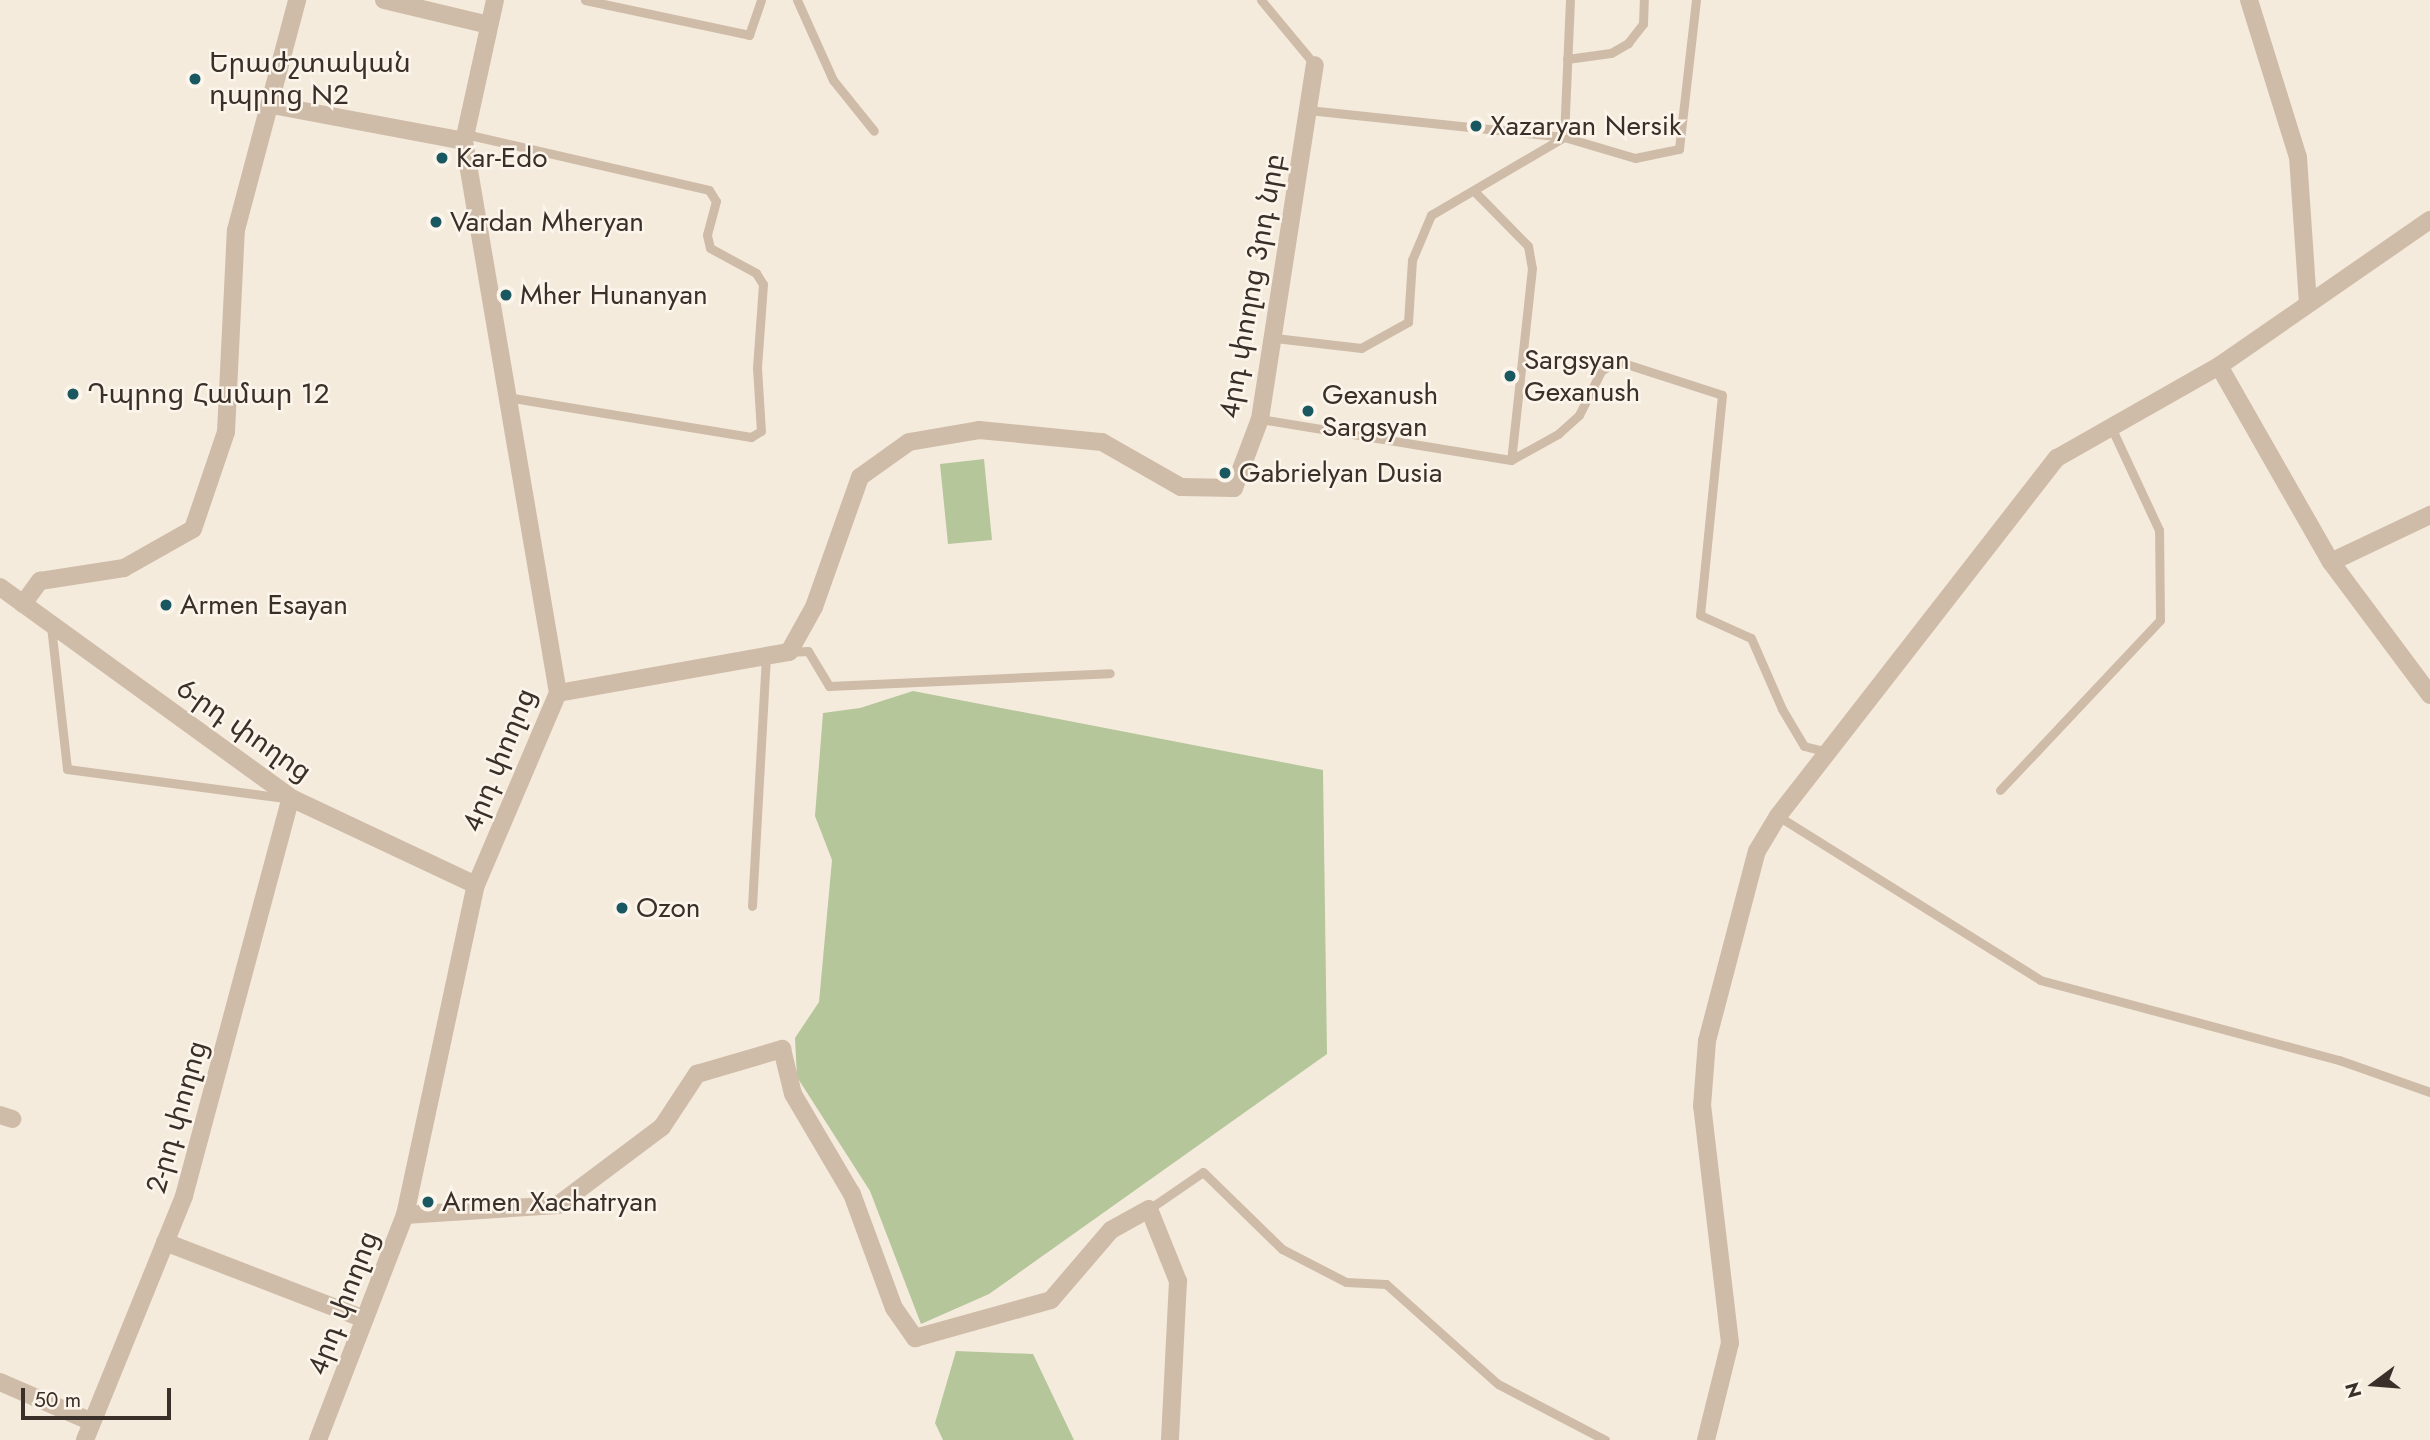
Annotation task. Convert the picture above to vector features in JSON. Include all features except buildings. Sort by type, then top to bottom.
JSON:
[{"type":"street","points":[[23,604],[40,580],[124,568],[193,529],[226,432],[236,230],[272,105],[297,0]]},
{"type":"street","points":[[384,0],[489,24]]},
{"type":"street","name":"4րդ փողոց","points":[[318,1440],[405,1215],[476,885],[558,693],[505,397],[465,137],[495,0]]},
{"type":"street","points":[[2249,0],[2298,157],[2308,302]]},
{"type":"street","name":"4րդ փողոց 3րդ նրբ","points":[[789,652],[814,607],[860,477],[909,442],[979,430],[1102,442],[1181,487],[1234,488],[1260,419],[1275,338],[1315,65]]},
{"type":"street","points":[[272,105],[465,137]]},
{"type":"street","points":[[1706,1440],[1730,1343],[1702,1106],[1707,1041],[1758,851],[1777,816],[1830,752],[2057,458],[2110,425],[2219,366],[2430,220]]},
{"type":"street","points":[[2219,366],[2331,562],[2430,695]]},
{"type":"street","points":[[2331,562],[2430,515]]},
{"type":"street","name":"6-րդ փողոց","points":[[0,587],[291,798],[476,885]]},
{"type":"street","points":[[558,693],[789,652]]},
{"type":"street","name":"2-րդ փողոց","points":[[85,1440],[184,1196],[291,798]]},
{"type":"street","points":[[405,1215],[558,1205],[662,1127],[697,1074],[782,1049],[793,1094],[852,1195],[894,1308],[915,1338],[1051,1300],[1111,1230],[1149,1209],[1178,1282],[1170,1440]]},
{"type":"street","points":[[165,1242],[365,1319]]},
{"type":"street","points":[[0,1382],[92,1423]]},
{"type":"lane","points":[[585,0],[748,35],[761,0]]},
{"type":"lane","points":[[797,0],[833,80],[874,131]]},
{"type":"lane","points":[[1261,0],[1315,65]]},
{"type":"lane","points":[[1564,137],[1570,0]]},
{"type":"lane","points":[[1567,59],[1611,53],[1629,43],[1643,24],[1644,0]]},
{"type":"lane","points":[[1308,110],[1564,137],[1635,158],[1679,149],[1696,0]]},
{"type":"lane","points":[[465,137],[709,190],[716,201],[707,235],[710,248],[756,273],[763,284],[757,368],[761,431],[751,437],[505,397]]},
{"type":"lane","points":[[1275,338],[1361,348],[1408,322],[1412,260],[1432,215],[1564,137]]},
{"type":"lane","points":[[1474,191],[1528,246],[1532,268],[1511,460]]},
{"type":"lane","points":[[1260,419],[1511,460],[1558,434],[1579,415],[1601,371],[1617,361],[1722,395],[1700,615],[1751,638],[1782,709],[1804,746],[1830,752]]},
{"type":"lane","points":[[2000,790],[2160,620],[2159,530],[2110,425]]},
{"type":"lane","points":[[51,624],[66,769],[291,798]]},
{"type":"lane","points":[[789,652],[808,650],[830,686],[1110,673]]},
{"type":"lane","points":[[752,906],[766,658]]},
{"type":"lane","points":[[1777,816],[2040,979],[2339,1060],[2430,1093]]},
{"type":"lane","points":[[1149,1209],[1203,1172],[1282,1249],[1346,1282],[1386,1284],[1498,1384],[1605,1440]]},
{"type":"green space","points":[[984,459],[992,540],[948,544],[940,464]]},
{"type":"green space","points":[[913,691],[1323,770],[1327,1054],[989,1294],[921,1324],[870,1191],[797,1077],[795,1038],[819,1002],[832,860],[815,816],[823,713],[860,708]]},
{"type":"green space","points":[[956,1351],[1033,1354],[1074,1440],[943,1440],[935,1423]]},
{"type":"place","name":"Երաժշտական դպրոց N2","points":[[195,79]]},
{"type":"place","name":"Xazaryan Nersik","points":[[1476,126]]},
{"type":"place","name":"Kar-Edo","points":[[442,158]]},
{"type":"place","name":"Vardan Mheryan","points":[[436,222]]},
{"type":"place","name":"Mher Hunanyan","points":[[506,295]]},
{"type":"place","name":"Sargsyan Gexanush","points":[[1510,376]]},
{"type":"place","name":"Դպրոց Համար 12","points":[[73,394]]},
{"type":"place","name":"Gexanush Sargsyan","points":[[1308,411]]},
{"type":"place","name":"Gabrielyan Dusia","points":[[1225,473]]},
{"type":"place","name":"Armen Esayan","points":[[166,605]]},
{"type":"place","name":"Ozon","points":[[622,908]]},
{"type":"place","name":"Armen Xachatryan","points":[[428,1202]]}]
